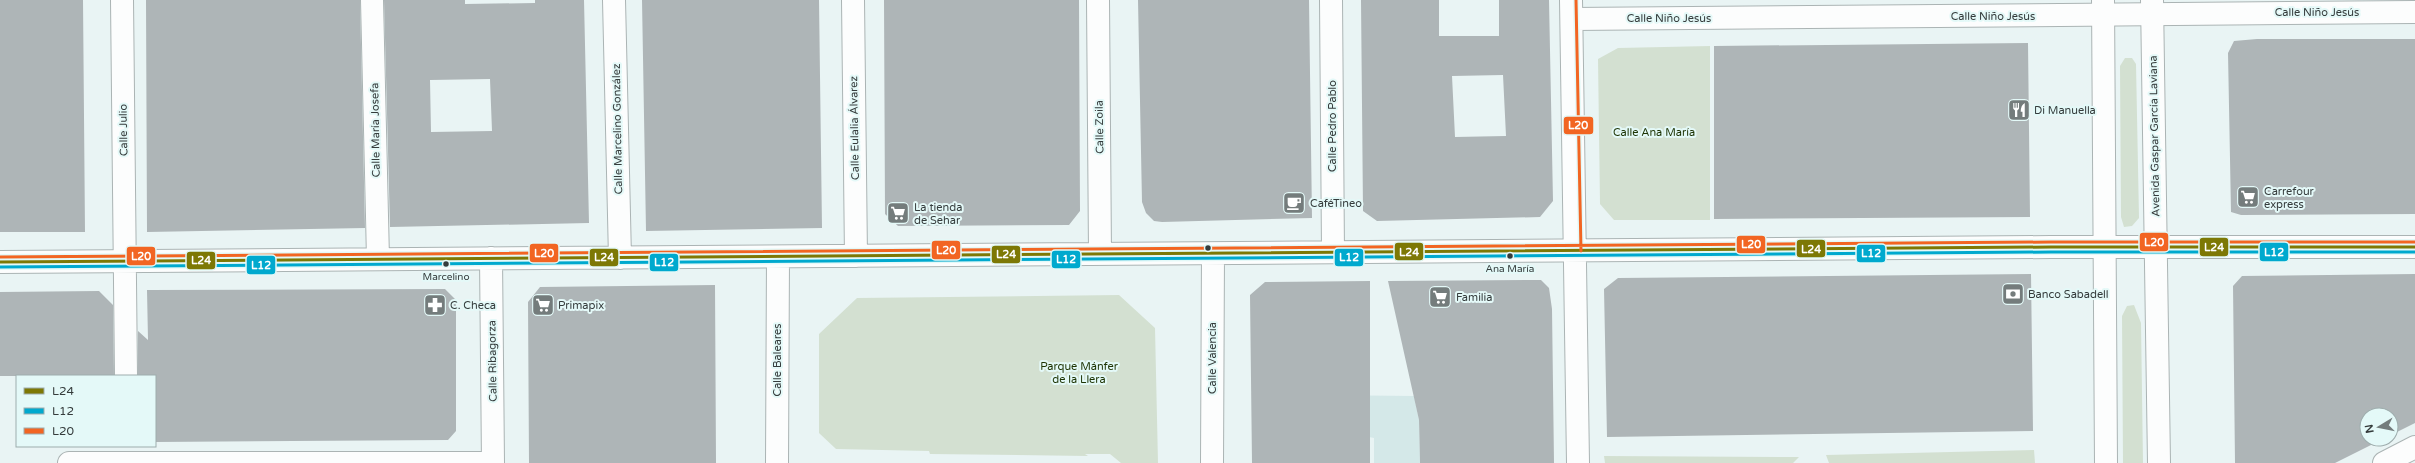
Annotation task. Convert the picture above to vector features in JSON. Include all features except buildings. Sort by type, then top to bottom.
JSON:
[{"type":"street","name":"Calle Julio","points":[[122,0],[126,375]]},
{"type":"street","name":"Calle María Josefa","points":[[372,0],[378,259]]},
{"type":"street","name":"Calle Marcelino González","points":[[614,0],[620,258]]},
{"type":"street","name":"Calle Eulalia Álvarez","points":[[853,0],[856,256]]},
{"type":"street","name":"Calle Zoila","points":[[1098,0],[1100,254]]},
{"type":"street","name":"Calle Pedro Pablo","points":[[1331,0],[1333,252]]},
{"type":"street","points":[[2103,8],[2106,463]]},
{"type":"street","name":"Calle Niño Jesús","points":[[1572,10],[2152,8],[2415,12]]},
{"type":"street","name":"Avenida Gaspar García Laviana","points":[[2152,8],[2159,463]]},
{"type":"street","points":[[1572,10],[1578,463]]},
{"type":"street","points":[[0,262],[2105,247],[2415,247]]},
{"type":"street","name":"Calle Valencia","points":[[1212,463],[1213,254]]},
{"type":"street","name":"Calle Baleares","points":[[777,463],[778,257]]},
{"type":"street","name":"Calle Ribagorza","points":[[491,258],[493,463]]},
{"type":"street","points":[[2384,463],[2415,446]]},
{"type":"street","points":[[69,463],[125,457],[493,463]]},
{"type":"shaded area","points":[[1320,395],[1414,396],[1419,420],[1420,463],[1374,463],[1374,438],[1369,437]]},
{"type":"green space","name":"Calle Ana María","points":[[1710,46],[1710,220],[1614,220],[1600,204],[1598,59],[1618,48]]},
{"type":"green space","points":[[2125,58],[2132,58],[2136,64],[2139,218],[2132,226],[2124,227],[2121,217],[2120,66]]},
{"type":"green space","name":"Parque Mánfer de la Llera","points":[[1119,295],[1155,328],[1158,463],[1121,463],[1110,454],[1085,454],[1088,456],[930,454],[929,451],[836,449],[819,433],[819,334],[857,298]]},
{"type":"green space","points":[[2134,305],[2141,323],[2143,463],[2123,463],[2122,316],[2127,306]]},
{"type":"green space","points":[[2034,450],[2035,463],[1829,463],[1826,455]]},
{"type":"green space","points":[[1604,456],[1799,457],[1793,463],[1605,463]]},
{"type":"transit line","name":"L20","points":[[1576,0],[1581,251]]},
{"type":"transit line","name":"L20","points":[[0,257],[2051,242],[2415,242]]},
{"type":"transit line","name":"L24","points":[[0,262],[2051,247],[2415,247]]},
{"type":"transit line","name":"L12","points":[[0,267],[2051,252],[2415,252]]},
{"type":"place","name":"Di Manuella","points":[[2019,110]]},
{"type":"place","name":"Carrefour express","points":[[2248,197]]},
{"type":"place","name":"CaféTineo","points":[[1294,203]]},
{"type":"place","name":"La tienda de Sehar","points":[[898,213]]},
{"type":"place","name":"Ana María","points":[[1510,256]]},
{"type":"place","name":"Marcelino","points":[[446,264]]},
{"type":"place","name":"Banco Sabadell","points":[[2013,294]]},
{"type":"place","name":"Familia","points":[[1440,297]]},
{"type":"place","name":"C. Checa","points":[[435,305]]},
{"type":"place","name":"Primapix","points":[[543,305]]}]
